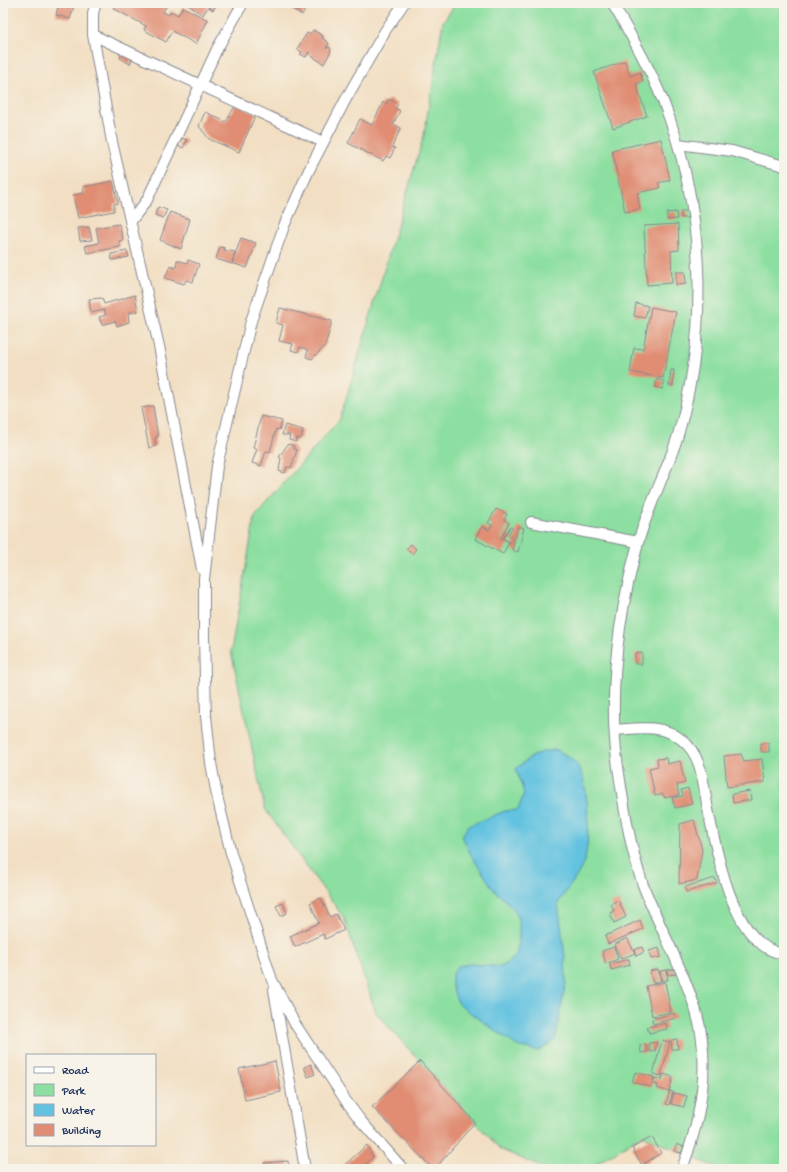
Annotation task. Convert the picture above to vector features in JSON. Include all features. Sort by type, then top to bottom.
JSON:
[{"type":"street","points":[[96,3],[93,13],[93,35],[112,142],[158,346],[188,505],[204,579]]},
{"type":"street","points":[[131,222],[147,200],[217,49],[243,3]]},
{"type":"street","points":[[305,1169],[272,980],[231,853],[213,777],[205,697],[204,579],[217,466],[251,321],[284,226],[323,142],[385,31],[404,3]]},
{"type":"street","points":[[612,3],[652,75],[678,144],[687,182],[696,246],[698,295],[696,341],[688,394],[678,434],[638,542],[618,640],[615,686],[615,730],[617,758],[624,803],[637,864],[643,884],[690,993],[700,1029],[703,1057],[701,1099],[696,1125],[682,1169]]},
{"type":"street","points":[[93,35],[202,84],[323,142]]},
{"type":"street","points":[[678,144],[732,151],[784,166]]},
{"type":"street","points":[[531,522],[638,542]]},
{"type":"street","points":[[615,730],[659,728],[681,739],[691,748],[697,758],[701,772],[715,848],[742,922],[751,936],[762,946],[773,952],[784,954]]},
{"type":"street","points":[[272,980],[296,1024],[346,1101],[361,1121],[403,1169]]},
{"type":"green space","points":[[456,3],[784,3],[784,1169],[719,1169],[642,1135],[588,1169],[545,1169],[500,1149],[376,1013],[344,918],[265,809],[231,651],[255,516],[340,419],[424,135],[443,22]]},
{"type":"water","points":[[557,750],[576,763],[580,770],[583,778],[587,803],[588,831],[586,856],[581,869],[558,903],[565,956],[566,982],[555,1040],[539,1051],[517,1046],[458,1004],[452,986],[452,975],[458,966],[471,964],[502,967],[516,955],[519,941],[519,922],[514,909],[494,890],[471,855],[462,836],[468,826],[505,811],[518,810],[524,793],[516,769],[539,753]]},
{"type":"building","points":[[59,3],[75,3],[70,19],[56,15]]},
{"type":"building","points":[[116,3],[164,3],[167,5],[163,12],[169,15],[171,11],[178,15],[183,7],[208,20],[196,44],[172,31],[166,42],[144,30],[146,26],[113,8]]},
{"type":"building","points":[[185,3],[218,3],[213,10],[208,7],[203,15]]},
{"type":"building","points":[[281,3],[309,3],[302,15]]},
{"type":"building","points":[[313,30],[323,36],[322,38],[329,43],[326,48],[327,49],[328,47],[331,48],[331,51],[324,64],[310,55],[311,54],[309,52],[306,57],[300,54],[302,52],[297,49],[307,33],[310,34]]},
{"type":"building","points":[[122,53],[132,59],[130,64],[120,58]]},
{"type":"building","points":[[625,61],[630,76],[640,72],[643,82],[636,84],[647,116],[613,128],[594,72]]},
{"type":"building","points":[[389,99],[398,104],[395,108],[400,111],[393,124],[401,128],[392,147],[395,148],[390,158],[386,156],[383,161],[348,143],[360,119],[372,125],[383,102],[386,104]]},
{"type":"building","points":[[236,104],[256,114],[239,152],[209,139],[199,126],[205,112],[226,122]]},
{"type":"building","points":[[182,138],[187,140],[183,148],[178,146]]},
{"type":"building","points":[[661,139],[670,180],[658,183],[660,188],[637,193],[640,209],[625,212],[612,150]]},
{"type":"building","points":[[113,181],[118,203],[114,204],[114,211],[78,218],[73,195],[84,193],[83,187]]},
{"type":"building","points":[[158,207],[167,210],[163,218],[155,215]]},
{"type":"building","points":[[681,211],[688,211],[688,218],[681,218]]},
{"type":"building","points":[[170,212],[190,219],[181,249],[160,240]]},
{"type":"building","points":[[676,212],[677,219],[667,220],[667,213]]},
{"type":"building","points":[[119,224],[123,240],[119,241],[120,247],[87,253],[85,246],[99,243],[96,228]]},
{"type":"building","points":[[678,224],[679,250],[671,251],[672,283],[647,285],[644,226]]},
{"type":"building","points":[[89,227],[92,240],[80,241],[78,228]]},
{"type":"building","points":[[241,238],[256,243],[247,268],[232,263]]},
{"type":"building","points":[[220,247],[225,248],[224,250],[235,252],[232,264],[216,259]]},
{"type":"building","points":[[127,251],[129,257],[112,260],[111,254]]},
{"type":"building","points":[[177,260],[187,263],[188,260],[199,264],[193,282],[186,280],[184,284],[165,278],[170,266],[176,268]]},
{"type":"building","points":[[676,272],[685,272],[686,284],[676,285]]},
{"type":"building","points":[[135,295],[138,311],[128,313],[129,322],[117,326],[115,321],[102,325],[99,317],[106,315],[104,310],[91,313],[89,299],[102,298],[104,304]]},
{"type":"building","points":[[636,303],[648,306],[645,318],[634,316]]},
{"type":"building","points":[[651,307],[676,312],[663,378],[630,372],[634,348],[643,349]]},
{"type":"building","points":[[280,308],[332,321],[325,346],[312,359],[306,357],[308,350],[300,347],[298,352],[291,350],[293,344],[279,341],[283,325],[276,323]]},
{"type":"building","points":[[671,370],[674,370],[673,386],[669,386]]},
{"type":"building","points":[[657,379],[664,381],[662,389],[655,387]]},
{"type":"building","points":[[153,406],[158,437],[155,438],[156,446],[149,448],[141,408]]},
{"type":"building","points":[[261,416],[282,421],[279,430],[276,429],[270,452],[266,451],[261,466],[252,463],[257,449],[253,448]]},
{"type":"building","points":[[285,425],[303,430],[301,439],[297,438],[296,442],[289,440],[290,435],[282,435]]},
{"type":"building","points":[[288,444],[294,446],[294,449],[297,450],[291,468],[287,467],[285,473],[279,471],[281,458],[279,457]]},
{"type":"building","points":[[496,509],[507,514],[504,520],[509,523],[501,538],[509,542],[503,554],[475,539],[482,526],[489,530],[492,525],[488,523]]},
{"type":"building","points":[[518,526],[524,528],[518,552],[512,550]]},
{"type":"building","points":[[510,527],[512,528],[508,535],[513,538],[510,543],[503,538]]},
{"type":"building","points":[[411,544],[416,549],[412,554],[406,549]]},
{"type":"building","points":[[635,653],[642,653],[642,664],[635,664]]},
{"type":"building","points":[[761,743],[769,743],[769,752],[761,752]]},
{"type":"building","points":[[741,754],[744,761],[762,759],[765,782],[727,787],[724,756]]},
{"type":"building","points":[[666,758],[667,764],[680,761],[685,783],[677,785],[679,795],[665,798],[663,794],[655,796],[649,768],[658,766],[657,759]]},
{"type":"building","points":[[688,788],[692,804],[675,808],[672,798],[683,796],[681,790]]},
{"type":"building","points":[[750,791],[751,800],[733,803],[732,794]]},
{"type":"building","points":[[694,820],[702,850],[697,880],[679,884],[680,824]]},
{"type":"building","points":[[715,878],[717,883],[686,892],[685,887]]},
{"type":"building","points":[[321,898],[330,917],[336,914],[344,930],[325,939],[323,934],[295,947],[290,936],[319,923],[310,903]]},
{"type":"building","points":[[618,900],[626,917],[614,923],[610,913],[614,911],[611,904]]},
{"type":"building","points":[[283,903],[287,913],[281,916],[276,906]]},
{"type":"building","points":[[640,920],[643,929],[608,944],[605,936]]},
{"type":"building","points":[[627,938],[635,953],[621,959],[614,945]]},
{"type":"building","points":[[614,947],[618,959],[606,964],[602,951]]},
{"type":"building","points":[[642,947],[644,952],[636,956],[634,950]]},
{"type":"building","points":[[659,948],[661,957],[651,959],[649,951]]},
{"type":"building","points":[[629,959],[630,965],[611,970],[610,964]]},
{"type":"building","points":[[658,969],[661,981],[653,983],[650,971]]},
{"type":"building","points":[[674,969],[676,974],[668,975],[667,970]]},
{"type":"building","points":[[666,970],[668,980],[662,981],[660,971]]},
{"type":"building","points":[[665,982],[671,1012],[652,1016],[646,986]]},
{"type":"building","points":[[674,1013],[676,1018],[653,1024],[652,1019]]},
{"type":"building","points":[[666,1023],[667,1029],[649,1033],[647,1027]]},
{"type":"building","points":[[677,1039],[678,1049],[672,1049],[671,1040]]},
{"type":"building","points":[[662,1040],[670,1042],[661,1076],[653,1074]]},
{"type":"building","points":[[657,1042],[655,1051],[650,1052],[649,1043]]},
{"type":"building","points":[[646,1044],[647,1052],[641,1053],[640,1045]]},
{"type":"building","points":[[275,1061],[281,1092],[245,1100],[239,1069]]},
{"type":"building","points":[[420,1061],[475,1122],[435,1169],[433,1169],[372,1107]]},
{"type":"building","points":[[311,1064],[315,1074],[308,1077],[304,1067]]},
{"type":"building","points":[[635,1072],[654,1077],[651,1087],[632,1082]]},
{"type":"building","points":[[663,1074],[673,1077],[669,1092],[657,1088],[658,1085],[653,1083],[655,1078],[662,1080]]},
{"type":"building","points":[[670,1091],[673,1092],[669,1105],[666,1104]]},
{"type":"building","points":[[674,1093],[687,1096],[684,1107],[671,1104]]},
{"type":"building","points":[[652,1137],[661,1153],[642,1165],[632,1148]]},
{"type":"building","points":[[677,1144],[684,1147],[681,1153],[674,1151]]},
{"type":"building","points":[[367,1145],[373,1157],[361,1169],[340,1169]]},
{"type":"building","points":[[288,1161],[289,1169],[264,1169],[264,1163]]}]
